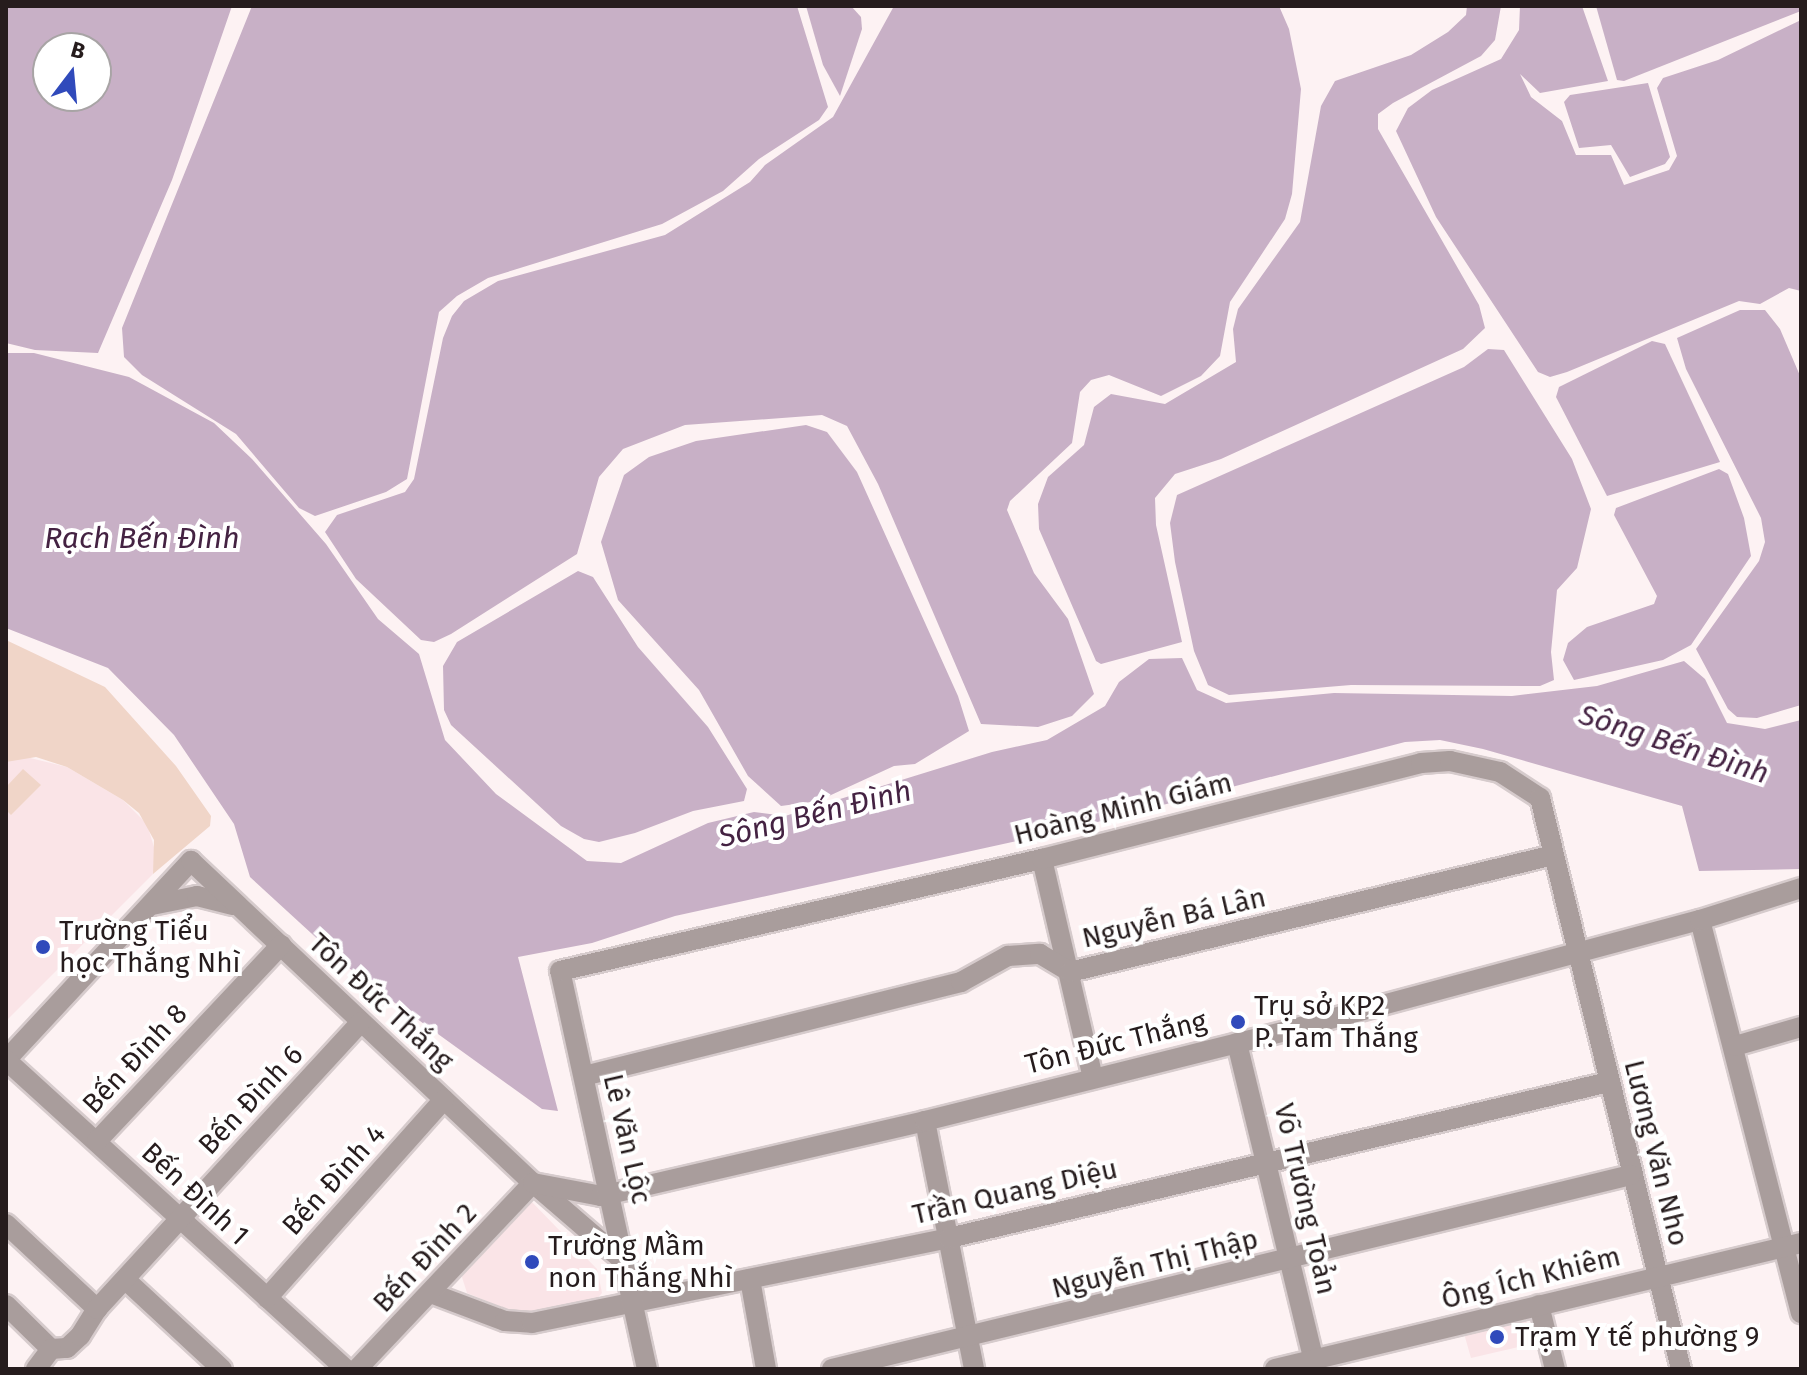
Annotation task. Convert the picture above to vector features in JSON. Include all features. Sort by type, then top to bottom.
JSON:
[{"type":"street","name":"Hoàng Minh Giám","points":[[560,971],[1042,859],[1421,763],[1450,761],[1500,772],[1540,798],[1579,949]]},
{"type":"street","name":"Nguyễn Bá Lân","points":[[584,1076],[961,982],[1008,956],[1040,954],[1070,972],[1553,855]]},
{"type":"street","points":[[1042,859],[1093,1078]]},
{"type":"street","name":"Tôn Đức Thắng","points":[[148,907],[191,861],[533,1183],[627,1264]]},
{"type":"street","name":"Tôn Đức Thắng","points":[[533,1183],[565,1192],[611,1194],[925,1121],[1237,1043],[1579,949],[1700,920],[1801,888]]},
{"type":"street","points":[[6,1060],[148,907],[197,896],[241,908]]},
{"type":"street","points":[[1700,920],[1793,1245],[1801,1313]]},
{"type":"street","name":"Bến Đình 8","points":[[97,1141],[281,945]]},
{"type":"street","name":"Lương Văn Nho","points":[[1579,949],[1631,1175],[1681,1369]]},
{"type":"street","name":"Lê Văn Lộc","points":[[560,971],[635,1300],[647,1369]]},
{"type":"street","name":"Bến Đình 6","points":[[36,1369],[51,1349],[67,1348],[97,1309],[128,1282],[179,1219],[361,1022]]},
{"type":"street","points":[[1735,1046],[1801,1027]]},
{"type":"street","name":"Võ Trường Toản","points":[[1237,1043],[1269,1160],[1315,1364]]},
{"type":"street","name":"Bến Đình 1","points":[[6,1060],[345,1369]]},
{"type":"street","name":"Trần Quang Diệu","points":[[433,1294],[514,1323],[949,1238],[1609,1082]]},
{"type":"street","name":"Bến Đình 4","points":[[267,1298],[444,1099]]},
{"type":"street","points":[[925,1121],[974,1369]]},
{"type":"street","name":"Nguyễn Thị Thập","points":[[832,1369],[968,1339],[1631,1175]]},
{"type":"street","name":"Bến Đình 2","points":[[357,1369],[433,1294],[533,1183]]},
{"type":"street","points":[[6,1224],[97,1309]]},
{"type":"street","name":"Ông Ích Khiêm","points":[[1275,1369],[1315,1364],[1539,1305],[1793,1245]]},
{"type":"street","points":[[750,1279],[766,1369]]},
{"type":"street","points":[[128,1282],[222,1369]]},
{"type":"street","points":[[6,1305],[51,1349]]},
{"type":"street","points":[[1539,1305],[1555,1369]]},
{"type":"shaded area","points":[[6,640],[105,687],[176,766],[211,816],[210,826],[153,874],[154,840],[139,813],[123,800],[67,767],[36,757],[6,762]]},
{"type":"shaded area","name":"Trường Tiểu học Thắng Nhì","points":[[22,756],[67,767],[123,800],[147,824],[156,854],[153,874],[6,1021],[6,762]]},
{"type":"shaded area","points":[[23,769],[41,785],[11,815],[6,810],[6,787]]},
{"type":"shaded area","name":"Trường Mầm non Thắng Nhì","points":[[529,1199],[597,1269],[602,1293],[595,1301],[520,1315],[467,1293],[461,1274]]},
{"type":"shaded area","name":"Trạm Y tế phường 9","points":[[1525,1314],[1531,1344],[1471,1358],[1463,1330]]},
{"type":"water","points":[[6,6],[232,6],[172,180],[98,353],[35,350],[6,343]]},
{"type":"water","points":[[252,6],[797,6],[828,107],[819,120],[759,159],[723,191],[662,224],[488,278],[457,296],[439,312],[407,479],[386,492],[315,516],[299,508],[236,434],[142,375],[124,357],[122,328]]},
{"type":"water","points":[[806,6],[851,6],[861,17],[862,29],[840,96],[823,65]]},
{"type":"water","points":[[894,6],[1279,6],[1289,29],[1301,89],[1292,194],[1285,219],[1230,302],[1220,356],[1201,376],[1161,396],[1109,375],[1091,380],[1080,392],[1072,443],[1010,501],[1007,510],[1034,573],[1068,619],[1094,694],[1072,716],[1038,727],[981,724],[878,484],[847,426],[822,415],[685,425],[623,449],[599,477],[577,554],[451,634],[434,642],[421,640],[356,579],[325,532],[337,515],[405,492],[414,479],[443,338],[452,316],[464,301],[498,281],[665,235],[750,182],[765,165],[833,117]]},
{"type":"water","points":[[1467,6],[1501,6],[1495,40],[1481,56],[1378,114],[1378,129],[1479,305],[1485,328],[1463,349],[1221,459],[1175,474],[1155,498],[1156,525],[1182,642],[1101,664],[1096,661],[1039,529],[1038,504],[1048,477],[1084,445],[1094,407],[1111,394],[1165,404],[1236,362],[1233,329],[1238,309],[1300,222],[1321,106],[1335,81],[1411,55],[1448,32],[1466,15]]},
{"type":"water","points":[[1520,6],[1582,6],[1608,81],[1540,93],[1520,74],[1531,97],[1562,121],[1576,155],[1611,155],[1624,185],[1669,170],[1677,156],[1657,88],[1663,78],[1718,60],[1801,20],[1801,291],[1789,288],[1760,304],[1739,301],[1567,372],[1550,377],[1538,372],[1436,217],[1396,131],[1408,108],[1432,90],[1501,59],[1519,30]]},
{"type":"water","points":[[1596,6],[1801,6],[1801,11],[1624,81],[1617,80]]},
{"type":"water","points":[[1648,83],[1670,157],[1665,164],[1630,177],[1611,145],[1579,148],[1564,102],[1570,95]]},
{"type":"water","points":[[1740,310],[1765,310],[1780,329],[1801,378],[1801,705],[1757,718],[1737,717],[1728,709],[1696,649],[1759,561],[1765,542],[1761,518],[1686,369],[1677,338]]},
{"type":"water","points":[[1652,341],[1665,344],[1720,462],[1607,496],[1556,397],[1559,387]]},
{"type":"water","points":[[1488,349],[1504,350],[1572,459],[1591,509],[1577,568],[1557,590],[1551,652],[1554,680],[1540,686],[1351,685],[1229,695],[1208,685],[1194,651],[1175,562],[1170,523],[1177,495],[1464,367]]},
{"type":"water","name":"Rạch Bến Đình","points":[[6,353],[34,353],[129,377],[214,423],[252,459],[326,544],[378,619],[419,654],[445,740],[496,794],[587,861],[621,863],[708,823],[754,812],[785,816],[992,752],[1047,740],[1105,706],[1119,682],[1149,659],[1182,658],[1197,690],[1226,703],[1334,693],[1512,696],[1597,686],[1684,661],[1705,679],[1727,723],[1765,729],[1801,720],[1801,869],[1699,871],[1682,806],[1483,749],[1440,740],[1405,742],[1063,831],[675,916],[592,943],[518,957],[558,1111],[542,1109],[359,977],[250,877],[234,824],[174,735],[108,668],[6,628]]},
{"type":"water","points":[[806,425],[827,432],[857,472],[958,696],[969,731],[915,764],[894,766],[818,801],[781,806],[748,776],[699,690],[618,600],[601,542],[624,475],[649,457],[696,441]]},
{"type":"water","points":[[1719,469],[1728,474],[1744,518],[1751,556],[1691,645],[1663,660],[1574,680],[1563,660],[1568,643],[1587,627],[1654,604],[1657,596],[1614,515],[1616,508]]},
{"type":"water","points":[[578,571],[593,577],[638,647],[708,727],[747,789],[744,801],[693,811],[635,833],[599,842],[584,839],[561,826],[451,725],[444,710],[443,666],[457,642]]},
{"type":"place","name":"Trường Tiểu học Thắng Nhì","points":[[43,947]]},
{"type":"place","name":"Trụ sở KP2 P. Tam Thắng","points":[[1238,1022]]},
{"type":"place","name":"Trường Mầm non Thắng Nhì","points":[[532,1262]]},
{"type":"place","name":"Trạm Y tế phường 9","points":[[1497,1337]]},
{"type":"water label","name":"Sông Bến Đình","points":[[1674,744]]},
{"type":"water label","name":"Sông Bến Đình","points":[[815,814]]}]
